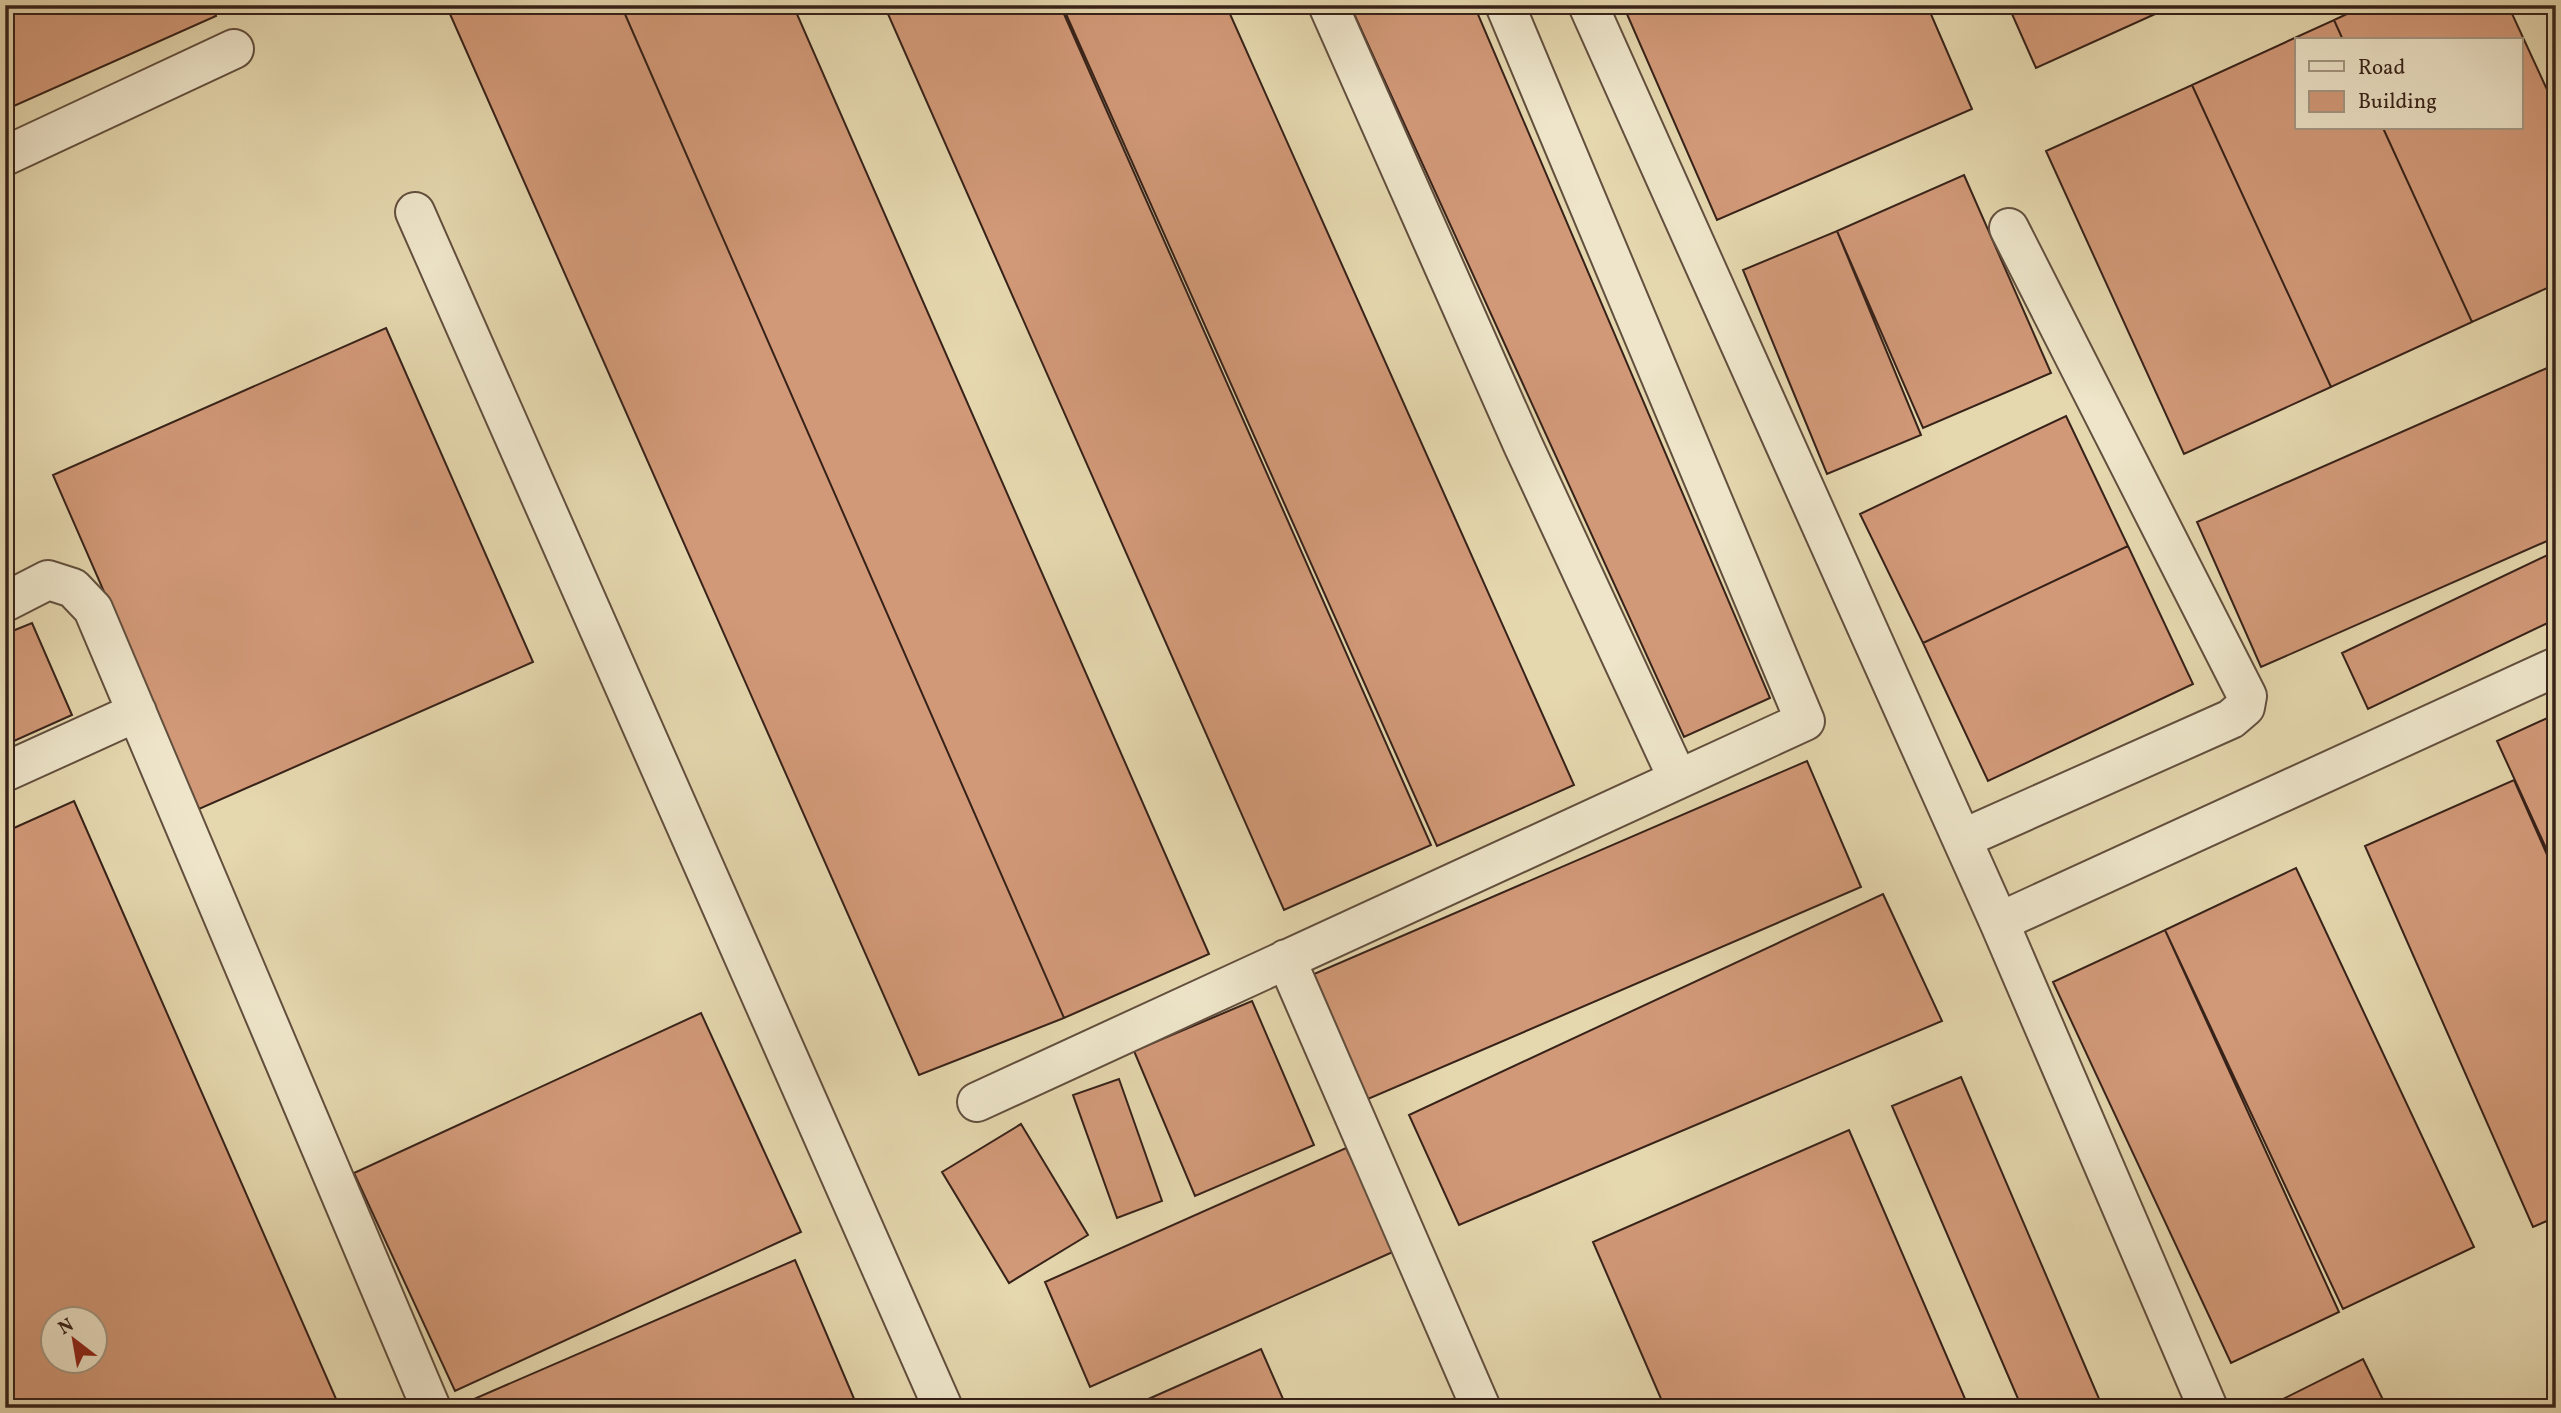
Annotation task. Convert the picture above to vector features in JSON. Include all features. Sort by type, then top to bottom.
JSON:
[{"type":"street","points":[[1328,5],[1523,445],[1678,779]]},
{"type":"street","points":[[977,1102],[1805,721],[1505,5]]},
{"type":"street","points":[[1588,5],[1999,922],[2208,1408]]},
{"type":"street","points":[[5,156],[234,49]]},
{"type":"street","points":[[415,212],[943,1408]]},
{"type":"street","points":[[1962,839],[2231,719],[2245,707],[2247,696],[2008,228]]},
{"type":"street","points":[[5,602],[48,580],[73,588],[93,609],[431,1408]]},
{"type":"street","points":[[1999,922],[2556,667]]},
{"type":"street","points":[[5,772],[137,712]]},
{"type":"street","points":[[1286,959],[1481,1408]]},
{"type":"building","points":[[5,5],[211,5],[216,16],[5,110]]},
{"type":"building","points":[[446,5],[621,5],[1064,1018],[919,1075]]},
{"type":"building","points":[[621,5],[793,5],[1209,954],[1064,1018]]},
{"type":"building","points":[[884,5],[1060,5],[1431,845],[1284,910]]},
{"type":"building","points":[[1062,5],[1226,5],[1574,785],[1437,846]]},
{"type":"building","points":[[1350,5],[1474,5],[1770,698],[1684,737]]},
{"type":"building","points":[[1623,5],[1927,5],[1972,109],[1717,220]]},
{"type":"building","points":[[2008,5],[2175,5],[2036,68]]},
{"type":"building","points":[[2366,5],[2508,5],[2556,109],[2556,284],[2472,322],[2384,130],[2522,130],[2522,38],[2342,38],[2334,20]]},
{"type":"building","points":[[2334,20],[2342,38],[2295,38],[2295,130],[2384,130],[2472,322],[2331,387],[2192,85]]},
{"type":"building","points":[[2192,85],[2331,387],[2184,454],[2046,151]]},
{"type":"building","points":[[1964,175],[2051,373],[1923,428],[1837,231]]},
{"type":"building","points":[[1837,231],[1921,435],[1827,474],[1743,270]]},
{"type":"building","points":[[386,328],[533,662],[199,809],[53,475]]},
{"type":"building","points":[[2556,364],[2556,537],[2261,667],[2197,522]]},
{"type":"building","points":[[2066,416],[2128,546],[1923,643],[1860,514]]},
{"type":"building","points":[[2128,546],[2193,684],[1988,781],[1923,643]]},
{"type":"building","points":[[2556,551],[2556,619],[2368,709],[2342,653]]},
{"type":"building","points":[[32,623],[72,715],[5,745],[5,634]]},
{"type":"building","points":[[2556,714],[2556,870],[2497,741]]},
{"type":"building","points":[[1807,761],[1861,887],[1368,1099],[1314,974]]},
{"type":"building","points":[[2514,780],[2556,875],[2556,1217],[2533,1227],[2365,846]]},
{"type":"building","points":[[74,801],[340,1408],[5,1408],[5,832]]},
{"type":"building","points":[[2296,868],[2474,1247],[2343,1309],[2165,930]]},
{"type":"building","points":[[1883,894],[1942,1021],[1459,1225],[1409,1115]]},
{"type":"building","points":[[2165,930],[2339,1312],[2231,1363],[2053,982]]},
{"type":"building","points":[[1252,1001],[1314,1145],[1195,1196],[1134,1051]]},
{"type":"building","points":[[701,1013],[801,1232],[455,1391],[354,1173]]},
{"type":"building","points":[[1961,1077],[2103,1408],[2022,1408],[1892,1106]]},
{"type":"building","points":[[1119,1079],[1162,1201],[1117,1218],[1073,1095]]},
{"type":"building","points":[[1021,1124],[1088,1235],[1009,1283],[942,1172]]},
{"type":"building","points":[[1849,1130],[1969,1408],[1665,1408],[1593,1242]]},
{"type":"building","points":[[1346,1148],[1395,1251],[1090,1387],[1045,1282]]},
{"type":"building","points":[[795,1260],[858,1408],[469,1408],[467,1402]]},
{"type":"building","points":[[1261,1349],[1287,1408],[1128,1408]]},
{"type":"building","points":[[2363,1359],[2387,1408],[2265,1408]]}]
